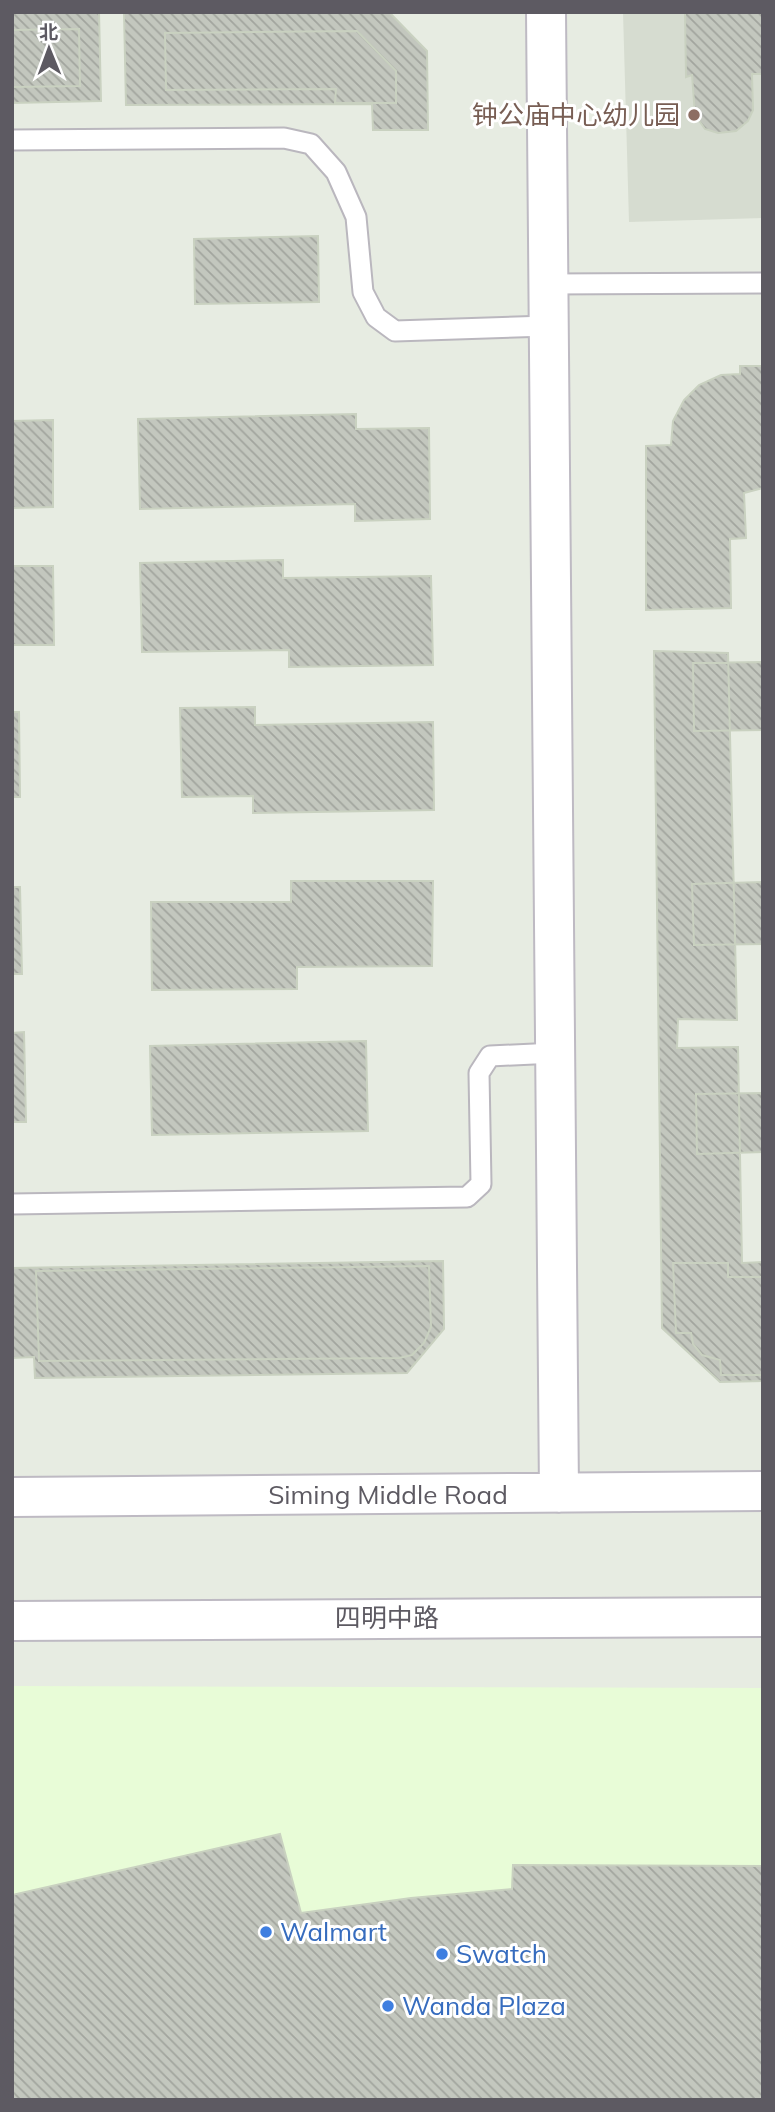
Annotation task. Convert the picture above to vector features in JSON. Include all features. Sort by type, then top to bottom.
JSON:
[{"type":"main road","points":[[545,12],[559,1493]]},
{"type":"main road","name":"Siming Middle Road","points":[[12,1497],[763,1491]]},
{"type":"main road","name":"四明中路","points":[[12,1621],[763,1617]]},
{"type":"lane","points":[[12,140],[284,138],[311,144],[336,172],[356,217],[363,292],[376,317],[395,331],[548,326]]},
{"type":"lane","points":[[548,284],[763,283]]},
{"type":"lane","points":[[12,1204],[467,1197],[481,1184],[479,1073],[490,1056],[555,1053]]},
{"type":"shaded area","name":"钟公庙中心幼儿园","points":[[623,12],[763,12],[763,218],[629,222]]},
{"type":"shaded area","points":[[12,1686],[763,1688],[763,2100],[12,2100]]},
{"type":"building","points":[[12,12],[99,12],[101,101],[12,103]]},
{"type":"building","points":[[124,12],[389,12],[427,51],[428,130],[373,130],[372,104],[126,105]]},
{"type":"building","points":[[685,12],[763,12],[763,74],[752,74],[753,110],[748,121],[736,131],[718,133],[705,129],[695,115],[692,75],[686,77]]},
{"type":"building","points":[[79,29],[80,86],[12,87],[12,30]]},
{"type":"building","points":[[357,31],[396,71],[396,103],[335,103],[336,89],[166,90],[165,33]]},
{"type":"building","points":[[318,236],[319,302],[195,304],[194,239]]},
{"type":"building","points":[[740,366],[763,366],[763,488],[744,493],[746,538],[730,539],[731,608],[646,610],[646,446],[671,445],[673,421],[684,400],[699,385],[721,375],[740,374]]},
{"type":"building","points":[[356,414],[356,429],[429,428],[430,519],[355,521],[355,504],[140,509],[138,419]]},
{"type":"building","points":[[53,420],[53,507],[12,508],[12,421]]},
{"type":"building","points":[[283,560],[283,578],[431,576],[433,665],[289,667],[289,650],[142,652],[140,563]]},
{"type":"building","points":[[12,566],[53,566],[54,645],[12,645]]},
{"type":"building","points":[[654,651],[728,653],[737,1020],[678,1019],[677,1048],[738,1047],[742,1263],[763,1262],[763,1381],[720,1382],[662,1328]]},
{"type":"building","points":[[763,662],[763,730],[694,731],[693,663]]},
{"type":"building","points":[[255,707],[255,725],[433,722],[434,810],[253,813],[253,796],[182,797],[180,708]]},
{"type":"building","points":[[12,712],[19,712],[20,797],[12,797]]},
{"type":"building","points":[[291,881],[433,881],[432,966],[297,967],[297,989],[152,990],[151,902],[291,902]]},
{"type":"building","points":[[763,882],[763,944],[694,945],[692,884]]},
{"type":"building","points":[[12,887],[20,887],[22,974],[12,974]]},
{"type":"building","points":[[24,1032],[26,1122],[12,1122],[12,1033]]},
{"type":"building","points":[[366,1041],[368,1131],[152,1135],[150,1046]]},
{"type":"building","points":[[763,1093],[763,1152],[697,1154],[696,1094]]},
{"type":"building","points":[[443,1261],[444,1329],[407,1373],[35,1378],[34,1357],[12,1358],[12,1268]]},
{"type":"building","points":[[673,1263],[728,1263],[728,1277],[763,1277],[763,1375],[721,1375],[720,1360],[702,1355],[693,1344],[691,1333],[676,1333]]},
{"type":"building","points":[[429,1266],[431,1327],[424,1343],[412,1355],[399,1358],[39,1361],[36,1271]]},
{"type":"building","name":"Wanda Plaza","points":[[280,1834],[301,1913],[411,1898],[512,1889],[513,1865],[763,1866],[763,2100],[12,2100],[12,1895]]},
{"type":"place","name":"钟公庙中心幼儿园","points":[[694,115]]},
{"type":"place","name":"Walmart","points":[[266,1932]]},
{"type":"place","name":"Swatch","points":[[442,1954]]},
{"type":"place","name":"Wanda Plaza","points":[[388,2006]]}]
